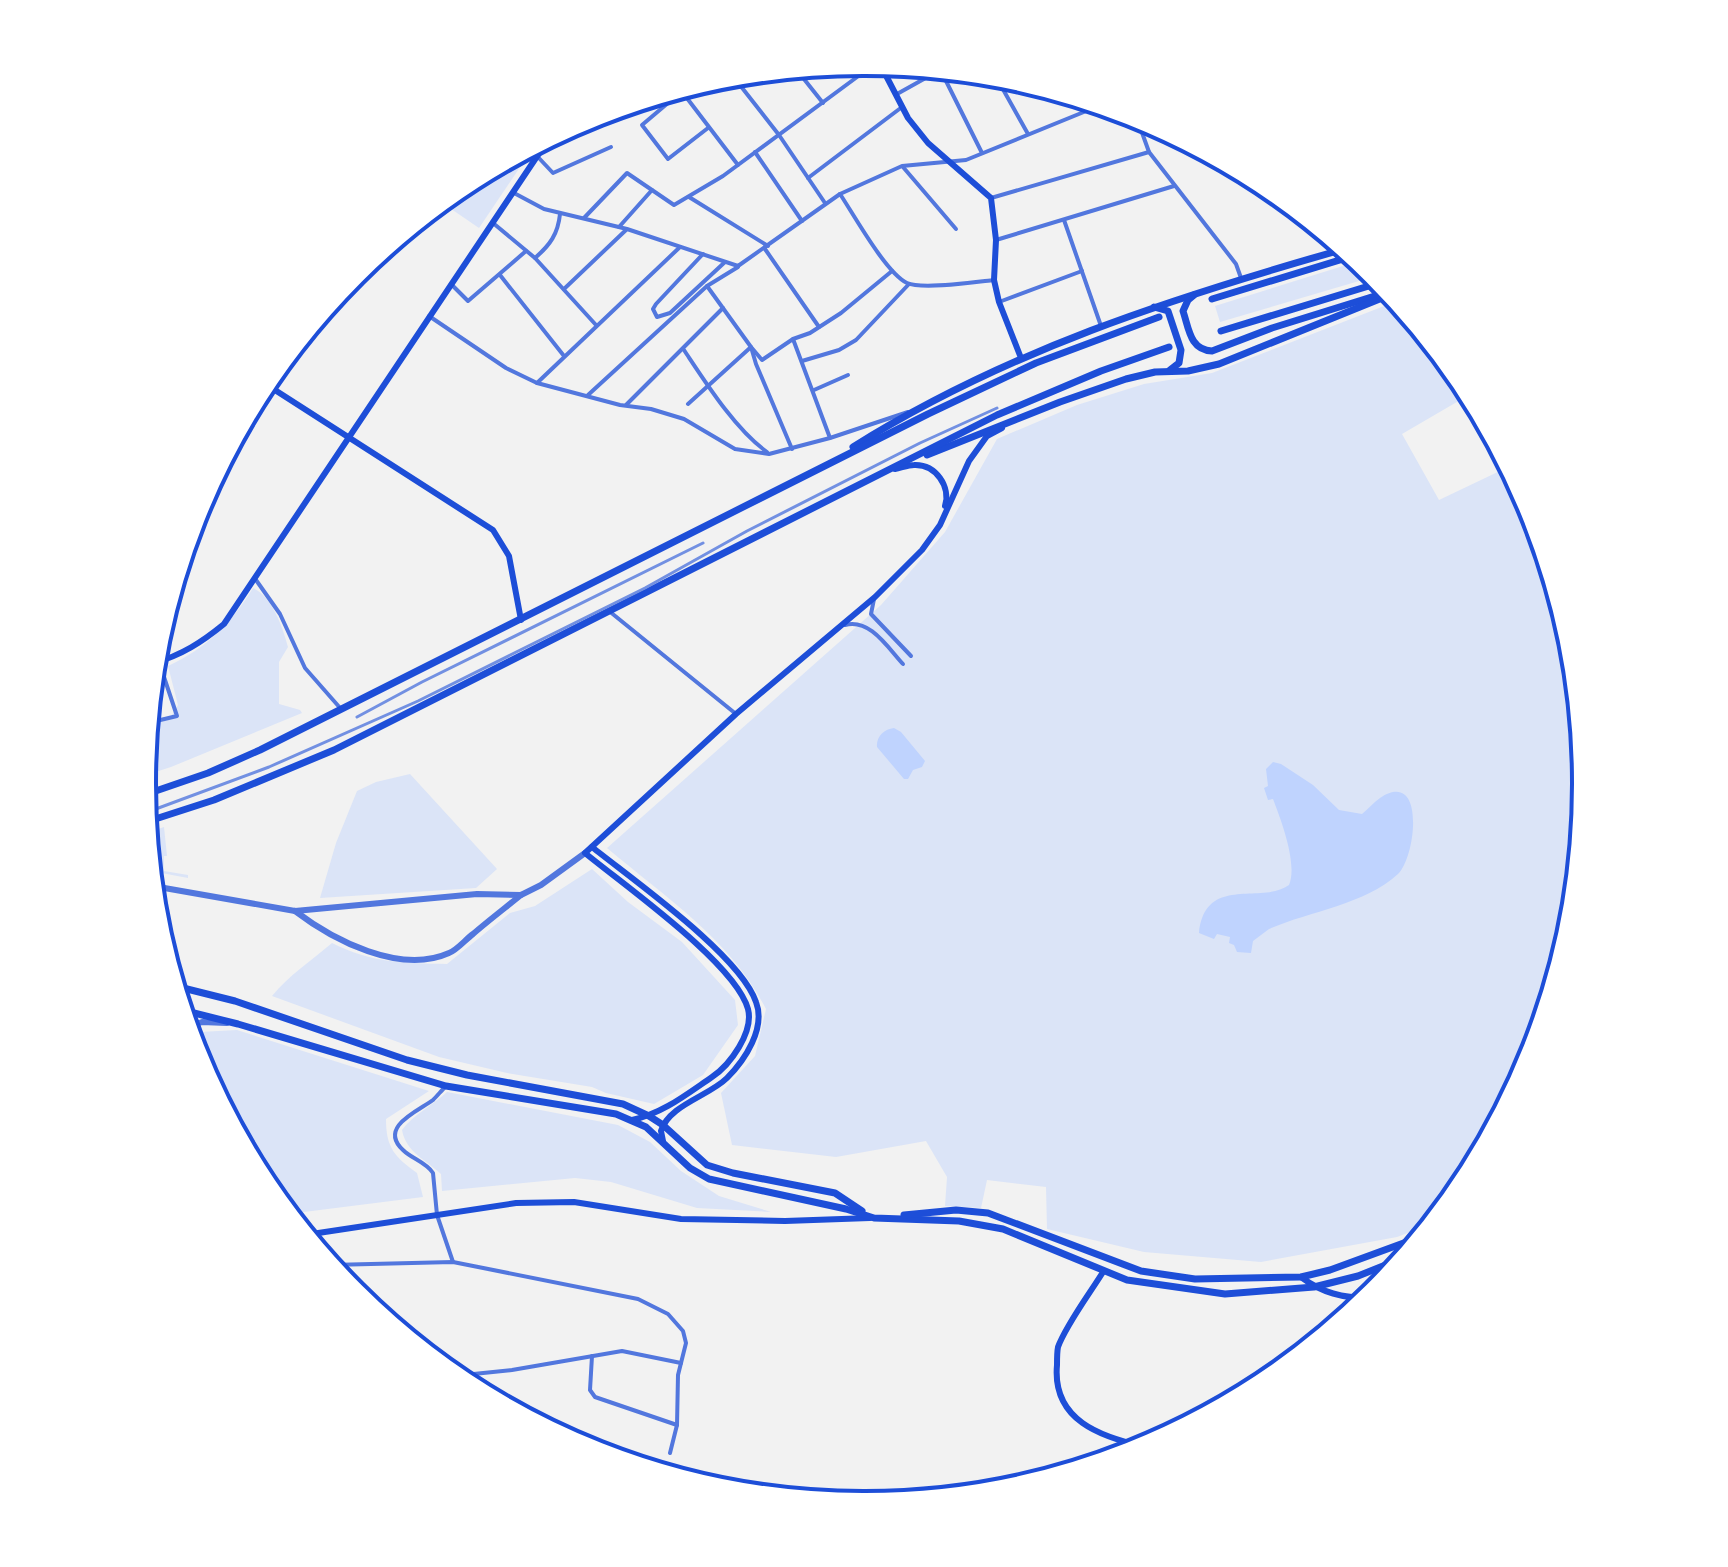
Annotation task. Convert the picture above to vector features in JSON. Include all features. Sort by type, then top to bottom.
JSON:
[{"type":"main road","points":[[885,77],[928,143],[991,198],[996,240],[994,280],[999,302],[1021,358]]},
{"type":"main road","points":[[168,658],[202,643],[224,624],[537,157]]},
{"type":"main road","points":[[813,471],[921,408],[1021,358],[1152,306],[1331,253]]},
{"type":"main road","points":[[1212,299],[1339,260]]},
{"type":"main road","points":[[1221,331],[1367,286]]},
{"type":"main road","points":[[1196,293],[1183,311],[1193,343],[1197,348],[1212,351],[1323,311],[1377,297]]},
{"type":"main road","points":[[888,471],[1105,386],[1169,371],[1219,364],[1378,298]]},
{"type":"main road","points":[[1152,306],[1168,311],[1181,350],[1179,363],[1169,371]]},
{"type":"main road","points":[[156,791],[221,768],[813,471],[1036,363],[1159,317]]},
{"type":"main road","points":[[157,818],[214,800],[334,750],[997,415],[1101,371],[1169,347]]},
{"type":"main road","points":[[276,390],[493,530],[509,556],[521,620]]},
{"type":"main road","points":[[632,1120],[649,1116],[720,1072],[737,1051],[749,1013],[743,995],[715,961],[585,853],[736,714],[875,597],[922,550],[940,525],[978,448],[987,436],[1012,422]]},
{"type":"main road","points":[[888,471],[915,465],[930,469],[940,478],[946,486],[948,497],[940,525]]},
{"type":"main road","points":[[592,847],[724,956],[757,1002],[759,1017],[755,1036],[738,1065],[725,1080],[677,1111],[663,1125],[663,1141]]},
{"type":"main road","points":[[188,989],[235,1001],[407,1060],[467,1075],[623,1104],[663,1125],[707,1165],[835,1193],[874,1218]]},
{"type":"main road","points":[[195,1013],[446,1086],[616,1114],[646,1127],[690,1168],[709,1179],[874,1218],[983,1223],[1127,1280],[1225,1294],[1314,1287],[1380,1267]]},
{"type":"main road","points":[[318,1233],[516,1203],[549,1201],[681,1219],[785,1221],[874,1218],[956,1210],[988,1213],[1126,1266],[1195,1279],[1301,1277],[1330,1270],[1401,1244]]},
{"type":"main road","points":[[1125,1441],[1074,1419],[1063,1404],[1055,1383],[1058,1347],[1103,1272],[1108,1268],[1126,1266]]},
{"type":"main road","points":[[1301,1277],[1314,1287],[1334,1295],[1350,1296]]},
{"type":"street","points":[[584,219],[627,173],[674,205],[738,165],[860,76]]},
{"type":"street","points":[[804,79],[823,103]]},
{"type":"street","points":[[895,95],[923,79]]},
{"type":"street","points":[[946,81],[982,153]]},
{"type":"street","points":[[741,87],[779,135],[825,203]]},
{"type":"street","points":[[1004,90],[1028,134]]},
{"type":"street","points":[[686,99],[738,165]]},
{"type":"street","points":[[664,105],[642,125],[668,159],[708,128]]},
{"type":"street","points":[[808,178],[902,107]]},
{"type":"street","points":[[588,395],[707,286],[767,248],[840,194],[902,166],[949,164],[1084,112]]},
{"type":"street","points":[[1142,133],[1149,152],[1236,264],[1241,278]]},
{"type":"street","points":[[537,156],[553,173],[611,147]]},
{"type":"street","points":[[755,152],[802,221]]},
{"type":"street","points":[[991,198],[1149,152]]},
{"type":"street","points":[[902,166],[956,229]]},
{"type":"street","points":[[996,240],[1174,186]]},
{"type":"street","points":[[619,227],[652,190]]},
{"type":"street","points":[[514,193],[544,209],[627,229],[738,266]]},
{"type":"street","points":[[840,194],[892,271],[909,284],[994,280]]},
{"type":"street","points":[[689,197],[767,248],[819,327]]},
{"type":"street","points":[[535,258],[547,248],[558,230],[561,213]]},
{"type":"street","points":[[1064,220],[1101,326]]},
{"type":"street","points":[[493,223],[535,258],[596,325]]},
{"type":"street","points":[[564,289],[627,229]]},
{"type":"street","points":[[537,383],[681,246]]},
{"type":"street","points":[[451,284],[468,301],[526,251]]},
{"type":"street","points":[[703,254],[656,304],[653,309],[657,317],[670,313],[725,262]]},
{"type":"street","points":[[707,286],[762,360],[793,339],[819,327],[892,271]]},
{"type":"street","points":[[999,302],[1082,271]]},
{"type":"street","points":[[500,275],[564,356]]},
{"type":"street","points":[[802,361],[839,350],[856,340],[909,284]]},
{"type":"street","points":[[625,406],[723,308]]},
{"type":"street","points":[[429,316],[506,368],[537,383],[684,419],[735,449],[769,454],[792,449],[921,408]]},
{"type":"street","points":[[793,339],[830,438]]},
{"type":"street","points":[[688,404],[751,347]]},
{"type":"street","points":[[751,347],[792,449]]},
{"type":"street","points":[[684,350],[756,444],[769,454]]},
{"type":"street","points":[[813,391],[848,375]]},
{"type":"street","points":[[256,580],[280,614],[305,668],[341,709]]},
{"type":"street","points":[[875,597],[871,614],[911,656]]},
{"type":"street","points":[[609,611],[736,714]]},
{"type":"street","points":[[839,627],[860,623],[903,664]]},
{"type":"street","points":[[160,720],[177,716],[164,682]]},
{"type":"street","points":[[295,911],[313,925],[353,947],[382,956],[426,958],[450,953],[521,895],[541,885],[585,853]]},
{"type":"street","points":[[165,888],[295,911],[477,894],[521,895]]},
{"type":"street","points":[[199,1023],[238,1024]]},
{"type":"street","points":[[446,1086],[432,1100],[401,1121],[395,1131],[402,1149],[433,1173],[437,1215],[453,1262]]},
{"type":"street","points":[[346,1265],[453,1262],[638,1299],[668,1314],[683,1331],[686,1343],[678,1375],[677,1425],[670,1453]]},
{"type":"street","points":[[474,1374],[622,1351],[681,1363]]},
{"type":"street","points":[[592,1356],[590,1390],[595,1397],[677,1425]]},
{"type":"shaded area","points":[[522,165],[479,228],[451,209]]},
{"type":"shaded area","points":[[1345,265],[1361,280],[1220,322],[1215,306]]},
{"type":"shaded area","points":[[1385,306],[1425,353],[1459,401],[1402,434],[1439,500],[1499,471],[1534,556],[1558,645],[1565,691],[1572,784],[1570,830],[1558,922],[1534,1011],[1499,1096],[1477,1137],[1452,1177],[1411,1232],[1397,1237],[1261,1262],[1144,1252],[1047,1229],[1046,1187],[987,1180],[981,1208],[945,1206],[947,1177],[926,1141],[836,1157],[732,1145],[721,1093],[755,1056],[766,1009],[735,962],[716,941],[674,902],[607,848],[881,605],[945,532],[997,439],[1077,405],[1144,384],[1212,373]]},
{"type":"shaded area","points":[[253,588],[271,605],[288,647],[279,662],[279,704],[302,713],[157,772],[160,723],[169,720],[178,705],[168,666],[195,651],[236,612]]},
{"type":"shaded area","points":[[410,774],[497,869],[476,888],[320,898],[336,843],[357,791],[376,782]]},
{"type":"shaded area","points":[[164,827],[167,856],[164,856],[164,871],[188,875],[188,878],[163,873],[158,829]]},
{"type":"shaded area","points":[[592,869],[628,902],[682,942],[735,1000],[738,1025],[703,1075],[654,1104],[592,1087],[507,1073],[439,1057],[272,996],[332,943],[374,958],[447,964],[510,913],[535,906]]},
{"type":"shaded area","points":[[237,1030],[429,1091],[386,1119],[390,1145],[398,1157],[417,1173],[423,1197],[302,1212],[251,1137],[229,1096],[202,1032]]},
{"type":"shaded area","points":[[447,1092],[618,1125],[650,1142],[681,1171],[719,1196],[771,1212],[697,1208],[611,1182],[575,1178],[442,1191],[441,1174],[412,1150],[402,1130]]},
{"type":"water","points":[[894,728],[925,761],[922,767],[913,770],[908,779],[904,779],[877,747],[881,734]]},
{"type":"water","points":[[1273,762],[1313,785],[1339,810],[1362,814],[1380,798],[1395,792],[1405,795],[1411,804],[1413,818],[1409,851],[1398,874],[1384,885],[1353,900],[1269,929],[1253,941],[1251,953],[1237,952],[1234,945],[1229,943],[1230,937],[1217,934],[1214,939],[1199,933],[1203,915],[1212,903],[1223,897],[1264,893],[1289,885],[1291,866],[1287,842],[1273,799],[1268,800],[1264,788],[1268,786],[1266,769]]},
{"type":"railway","points":[[157,809],[269,767],[418,701],[645,588],[747,531],[920,443],[997,408]]},
{"type":"railway","points":[[357,717],[703,543]]}]
